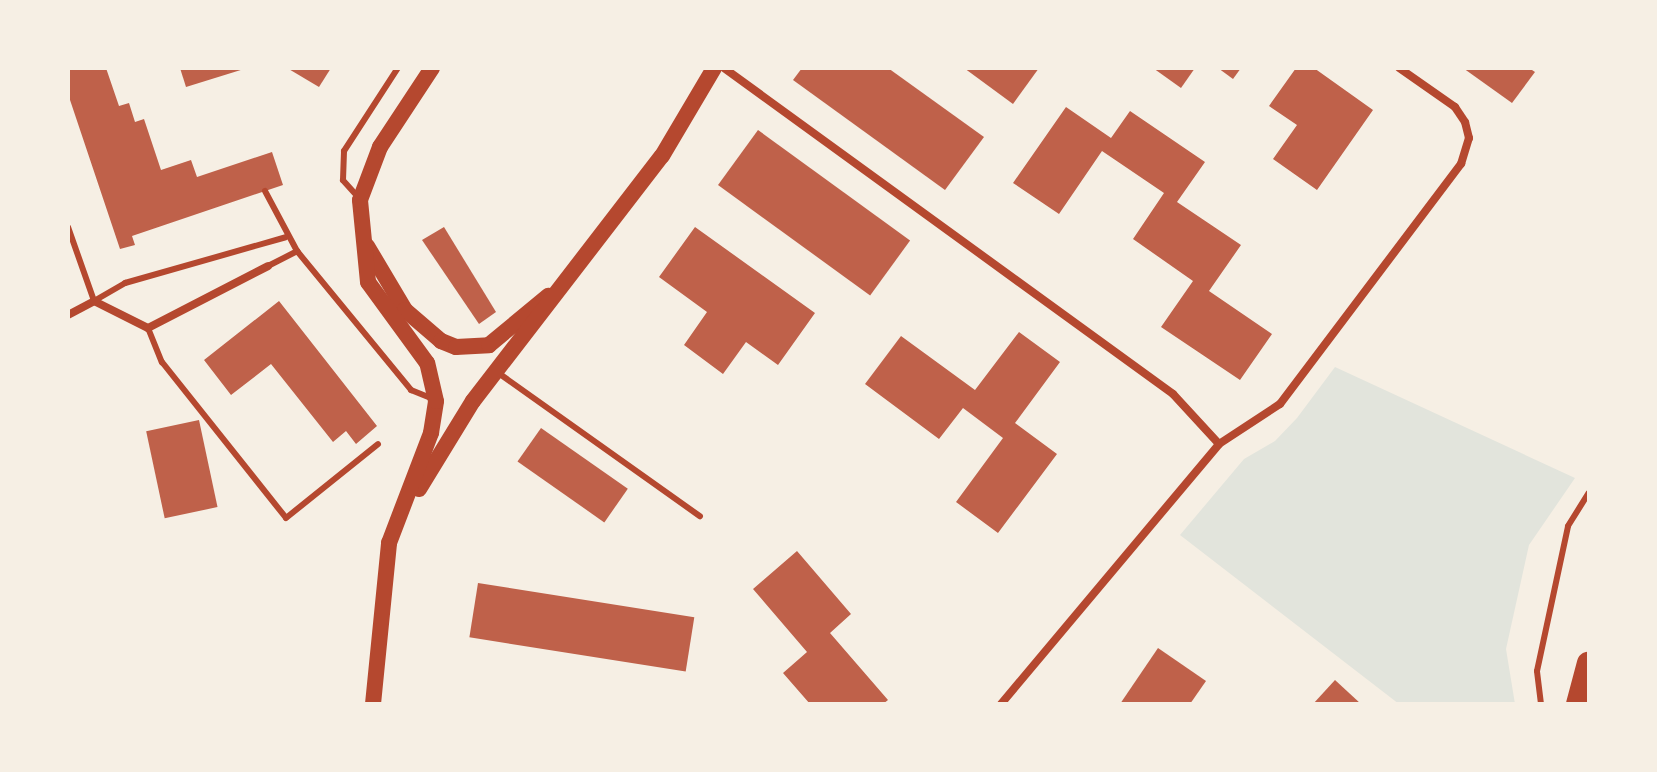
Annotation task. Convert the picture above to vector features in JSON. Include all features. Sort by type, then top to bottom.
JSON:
[{"type":"highway","points":[[1578,704],[1589,663]]},
{"type":"main road","points":[[373,704],[389,543],[431,433],[436,401],[427,363],[368,282],[360,200],[380,147],[432,68]]},
{"type":"main road","points":[[389,543],[452,430],[662,156],[714,68]]},
{"type":"main road","points":[[363,237],[405,310],[441,341],[456,347],[489,345],[564,282]]},
{"type":"street","points":[[724,68],[1173,394],[1219,444]]},
{"type":"street","points":[[1001,704],[1219,444],[1280,404],[1461,164],[1469,138],[1455,107],[1399,68]]},
{"type":"street","points":[[68,315],[94,301],[148,328],[268,266]]},
{"type":"lane","points":[[360,200],[343,180],[344,151],[398,68]]},
{"type":"lane","points":[[265,191],[286,237],[297,251],[411,390],[436,401]]},
{"type":"lane","points":[[68,227],[94,301],[125,283],[286,237]]},
{"type":"lane","points":[[268,266],[297,251]]},
{"type":"lane","points":[[148,328],[162,362],[286,518],[378,444]]},
{"type":"lane","points":[[497,372],[700,516]]},
{"type":"lane","points":[[1541,704],[1537,671],[1568,526],[1589,493]]},
{"type":"shaded area","points":[[1335,367],[1575,478],[1529,545],[1506,649],[1515,704],[1399,704],[1180,535],[1244,459],[1275,441],[1297,418]]},
{"type":"building","points":[[68,68],[106,68],[119,106],[129,103],[135,122],[144,119],[161,170],[191,160],[197,177],[272,152],[283,185],[132,236],[135,245],[120,249],[68,94]]},
{"type":"building","points":[[180,68],[244,68],[244,69],[186,87]]},
{"type":"building","points":[[287,68],[331,68],[319,87]]},
{"type":"building","points":[[802,68],[888,68],[984,137],[945,190],[793,80]]},
{"type":"building","points":[[964,68],[1039,68],[1013,104]]},
{"type":"building","points":[[1153,68],[1195,68],[1181,88]]},
{"type":"building","points":[[1218,68],[1241,68],[1233,79]]},
{"type":"building","points":[[1296,68],[1314,68],[1373,110],[1317,190],[1273,159],[1297,125],[1269,106]]},
{"type":"building","points":[[1463,68],[1529,68],[1535,72],[1512,103]]},
{"type":"building","points":[[1066,107],[1111,138],[1130,111],[1205,162],[1177,202],[1241,245],[1209,291],[1272,334],[1240,380],[1161,327],[1193,281],[1133,239],[1164,193],[1102,151],[1059,214],[1013,183]]},
{"type":"building","points":[[758,130],[910,241],[870,296],[718,185]]},
{"type":"building","points":[[444,227],[496,312],[479,324],[422,240]]},
{"type":"building","points":[[695,227],[815,313],[778,365],[746,342],[723,374],[684,345],[707,312],[659,277]]},
{"type":"building","points":[[279,301],[377,426],[356,444],[346,431],[333,442],[271,364],[231,395],[204,360]]},
{"type":"building","points":[[1019,332],[1060,362],[1015,423],[1057,454],[998,533],[956,502],[1003,438],[963,408],[939,439],[865,384],[901,336],[975,390]]},
{"type":"building","points":[[199,420],[218,507],[165,518],[146,431]]},
{"type":"building","points":[[541,428],[628,489],[604,522],[517,462]]},
{"type":"building","points":[[797,551],[851,614],[830,633],[888,700],[883,704],[810,704],[783,673],[807,652],[753,589]]},
{"type":"building","points":[[478,583],[694,617],[686,672],[469,637]]},
{"type":"building","points":[[1158,648],[1206,681],[1190,704],[1120,704]]},
{"type":"building","points":[[1335,680],[1361,704],[1313,704]]}]
